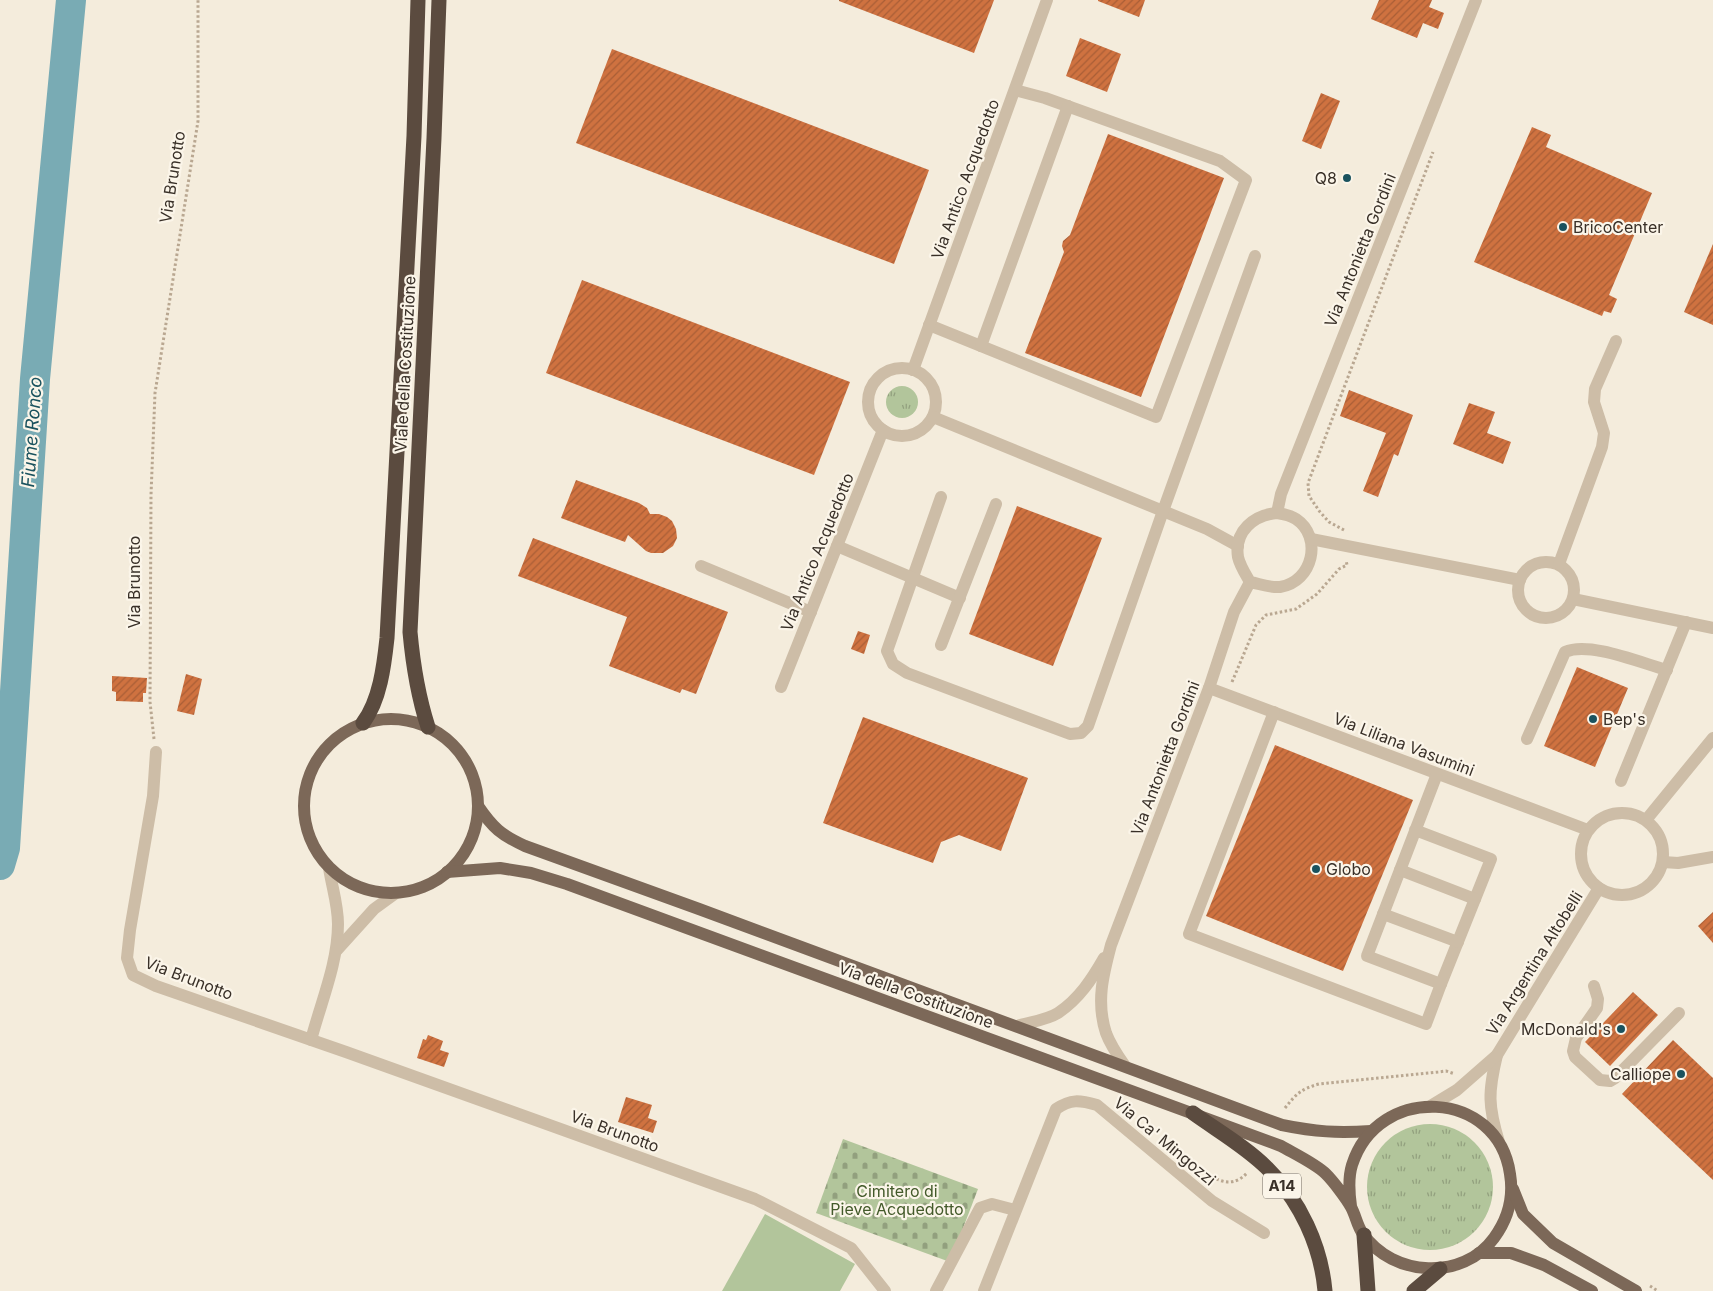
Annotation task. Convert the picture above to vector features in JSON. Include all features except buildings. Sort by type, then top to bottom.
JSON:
[{"type":"highway","name":"Viale della Costituzione","points":[[363,723],[370,713],[377,693],[384,663],[387,638],[414,136],[418,0]]},
{"type":"highway","name":"Viale della Costituzione","points":[[428,727],[419,700],[410,632],[439,0]]},
{"type":"highway","name":"A14","points":[[1193,1114],[1245,1149],[1268,1168],[1283,1186],[1299,1209],[1313,1237],[1324,1276],[1325,1291]]},
{"type":"highway","points":[[1364,1236],[1368,1291]]},
{"type":"highway","points":[[1414,1291],[1440,1268]]},
{"type":"main road","points":[[396,719],[428,727],[451,743],[468,765],[475,785],[478,806],[473,836],[458,861],[447,872],[423,886],[396,892],[378,892],[360,887],[344,879],[329,868],[312,844],[304,816],[306,786],[310,772],[326,748],[349,729],[363,723],[396,719]]},
{"type":"main road","points":[[478,806],[488,821],[503,835],[525,846],[699,908],[1282,1126],[1330,1133],[1371,1131]]},
{"type":"main road","name":"Via della Costituzione","points":[[447,872],[500,868],[532,873],[567,884],[1281,1146],[1325,1173],[1351,1206]]},
{"type":"main road","points":[[1439,1106],[1463,1112],[1483,1125],[1499,1142],[1509,1164],[1512,1187],[1510,1206],[1504,1224],[1493,1240],[1479,1253],[1460,1263],[1440,1268],[1411,1267],[1385,1255],[1364,1236],[1351,1206],[1348,1186],[1351,1166],[1359,1148],[1371,1131],[1391,1116],[1414,1108],[1439,1106]]},
{"type":"main road","points":[[1512,1187],[1523,1214],[1553,1243],[1636,1291]]},
{"type":"main road","points":[[1479,1253],[1511,1253],[1544,1265],[1592,1291]]},
{"type":"street","name":"Via Antico Acquedotto","points":[[913,370],[1047,0]]},
{"type":"street","name":"Via Antonietta Gordini","points":[[1277,513],[1281,494],[1476,0]]},
{"type":"street","points":[[929,325],[1156,417],[1246,180],[1220,161],[1068,106],[1015,90]]},
{"type":"street","points":[[981,346],[1068,106]]},
{"type":"street","points":[[942,497],[886,651],[893,664],[907,673],[1070,734],[1081,733],[1088,726],[1162,511],[1255,256]]},
{"type":"street","points":[[1559,564],[1602,447],[1604,433],[1594,402],[1596,389],[1616,340]]},
{"type":"street","points":[[897,369],[913,370],[923,375],[931,384],[935,394],[936,406],[933,418],[926,427],[916,433],[905,436],[894,435],[884,430],[870,414],[868,403],[874,383],[882,375],[897,369]]},
{"type":"street","points":[[933,418],[1207,529],[1238,546]]},
{"type":"street","name":"Via Antico Acquedotto","points":[[782,687],[884,430]]},
{"type":"street","points":[[941,645],[996,504]]},
{"type":"street","points":[[1277,513],[1296,519],[1302,524],[1311,539],[1312,558],[1303,574],[1288,585],[1270,587],[1250,582],[1238,558],[1238,546],[1241,535],[1256,518],[1266,514],[1277,513]]},
{"type":"street","points":[[1311,539],[1520,580]]},
{"type":"street","points":[[838,546],[960,598]]},
{"type":"street","points":[[1541,562],[1559,564],[1571,575],[1575,591],[1569,607],[1554,617],[1545,618],[1529,612],[1519,597],[1518,588],[1525,571],[1532,565],[1541,562]]},
{"type":"street","points":[[701,566],[811,612]]},
{"type":"street","name":"Via Antonietta Gordini","points":[[1124,1066],[1106,1034],[1100,1009],[1101,985],[1111,945],[1209,688],[1234,612],[1250,582]]},
{"type":"street","points":[[1573,599],[1713,628]]},
{"type":"street","points":[[1621,782],[1686,622]]},
{"type":"street","points":[[1527,739],[1565,652],[1573,649],[1591,649],[1667,670]]},
{"type":"street","name":"Via Liliana Vasumini","points":[[1209,688],[1588,830]]},
{"type":"street","points":[[1274,712],[1189,934],[1426,1024],[1492,859],[1415,830]]},
{"type":"street","points":[[1646,820],[1713,738]]},
{"type":"street","name":"Via Brunotto","points":[[156,752],[153,796],[127,958],[133,975],[156,986],[754,1198],[851,1248],[885,1291]]},
{"type":"street","points":[[1437,774],[1367,956],[1441,984]]},
{"type":"street","points":[[1635,814],[1646,820],[1655,828],[1661,838],[1664,850],[1659,874],[1639,892],[1626,895],[1612,894],[1599,888],[1583,868],[1581,855],[1583,842],[1588,830],[1597,821],[1609,815],[1635,814]]},
{"type":"street","points":[[1663,862],[1713,857]]},
{"type":"street","points":[[310,1040],[337,950],[337,906],[329,868]]},
{"type":"street","points":[[1400,870],[1475,899]]},
{"type":"street","name":"Via Argentina Altobelli","points":[[1429,1107],[1447,1097],[1468,1081],[1496,1055],[1599,888]]},
{"type":"street","points":[[337,950],[374,909],[396,892]]},
{"type":"street","points":[[1383,914],[1458,942]]},
{"type":"street","name":"Via Antonietta Gordini","points":[[1017,1026],[1057,1014],[1091,980],[1111,945]]},
{"type":"street","points":[[1594,986],[1598,999],[1596,1008],[1576,1038],[1573,1051],[1575,1058],[1600,1080],[1610,1081],[1615,1078],[1679,1013]]},
{"type":"street","name":"Via Argentina Altobelli","points":[[1496,1055],[1489,1096],[1492,1120],[1499,1142]]},
{"type":"street","name":"Via Ca' Mingozzi","points":[[984,1291],[1056,1108],[1066,1102],[1082,1101],[1096,1105],[1212,1201],[1264,1234]]},
{"type":"street","points":[[936,1291],[980,1208],[992,1204],[1015,1210]]},
{"type":"path","name":"Via Brunotto","points":[[156,752],[150,702],[151,495],[155,393],[198,122],[198,0]]},
{"type":"path","points":[[1226,694],[1256,625],[1266,615],[1296,609],[1316,594],[1338,568],[1347,565],[1345,530],[1329,522],[1320,512],[1309,496],[1308,483],[1435,149]]},
{"type":"path","points":[[1286,1108],[1294,1097],[1305,1088],[1319,1084],[1446,1071],[1468,1081]]},
{"type":"path","points":[[1650,1286],[1658,1291]]},
{"type":"green space","points":[[902,386],[914,390],[918,402],[914,414],[902,418],[890,414],[886,402],[890,390]]},
{"type":"green space","points":[[1430,1124],[1454,1128],[1475,1142],[1489,1163],[1493,1187],[1489,1211],[1475,1232],[1454,1246],[1430,1250],[1406,1246],[1385,1232],[1371,1211],[1367,1187],[1371,1163],[1385,1142],[1406,1128]]},
{"type":"green space","name":"Cimitero di Pieve Acquedotto","points":[[843,1139],[978,1189],[950,1262],[816,1213]]},
{"type":"green space","points":[[765,1214],[855,1264],[840,1291],[722,1291]]},
{"type":"waterway","name":"Fiume Ronco","points":[[0,865],[5,848],[35,379],[71,0]]},
{"type":"place","name":"Q8","points":[[1347,178]]},
{"type":"place","name":"BricoCenter","points":[[1563,227]]},
{"type":"place","name":"Bep's","points":[[1593,719]]},
{"type":"place","name":"Globo","points":[[1316,869]]},
{"type":"place","name":"McDonald's","points":[[1621,1029]]},
{"type":"place","name":"Calliope","points":[[1681,1074]]}]
